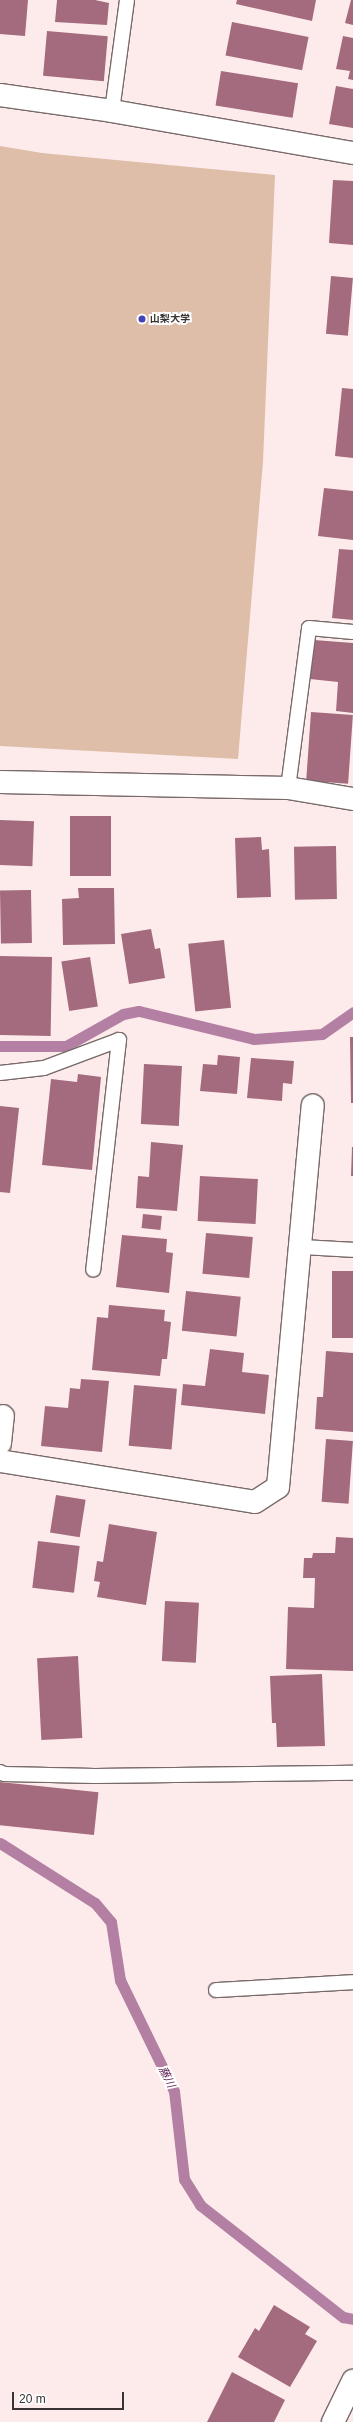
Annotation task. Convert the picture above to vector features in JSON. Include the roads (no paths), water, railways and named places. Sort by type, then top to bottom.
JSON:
[{"type":"street","points":[[0,95],[112,111],[353,154]]},
{"type":"street","points":[[0,782],[288,788],[353,799]]},
{"type":"street","points":[[0,1461],[255,1502],[278,1487],[313,1106]]},
{"type":"street","points":[[0,1443],[3,1416]]},
{"type":"street","points":[[333,2422],[353,2381]]},
{"type":"lane","points":[[112,111],[127,0]]},
{"type":"lane","points":[[288,788],[309,628],[353,632]]},
{"type":"lane","points":[[0,1073],[44,1068],[118,1040],[93,1270]]},
{"type":"lane","points":[[300,1247],[353,1250]]},
{"type":"lane","points":[[0,1772],[4,1774],[101,1776],[353,1773]]},
{"type":"lane","points":[[216,1990],[353,1982]]},
{"type":"waterway","points":[[0,1046],[66,1046],[123,1014],[139,1011],[254,1039],[322,1034],[353,1012]]},
{"type":"waterway","name":"藤川","points":[[0,1843],[95,1903],[111,1922],[120,1980],[174,2091],[184,2179],[200,2205],[343,2317],[353,2319]]},
{"type":"place","name":"山梨大学","points":[[142,319]]}]
